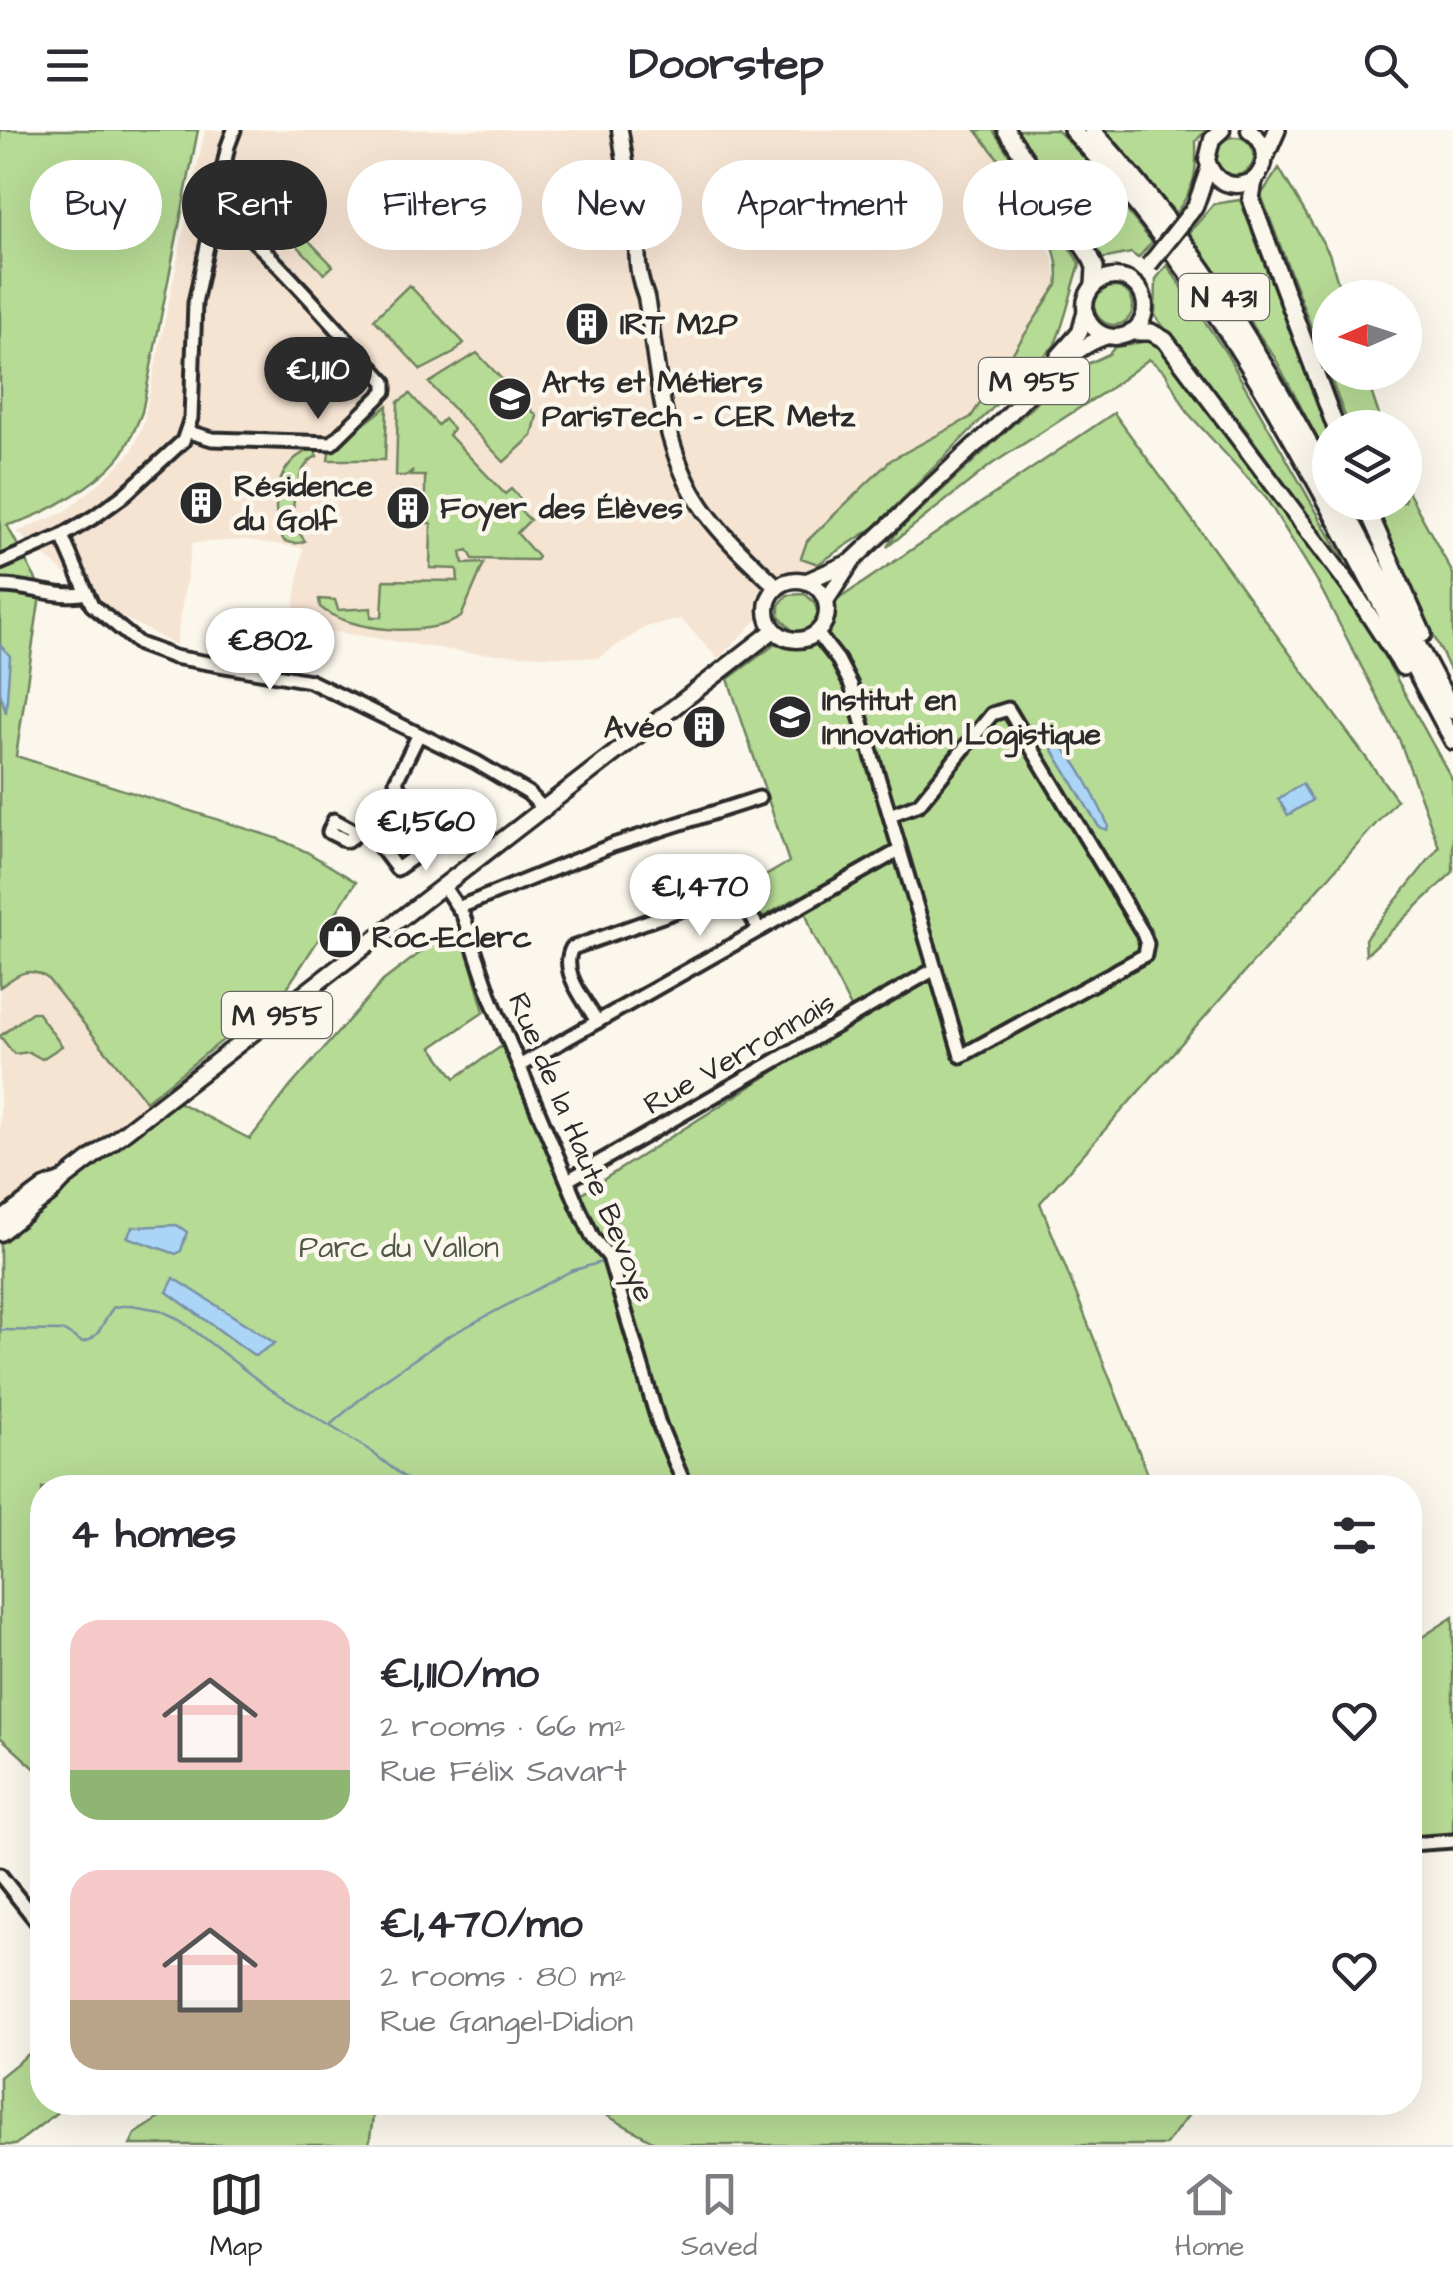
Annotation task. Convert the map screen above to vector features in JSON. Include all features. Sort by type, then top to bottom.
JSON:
[{"type":"highway","points":[[1006,130],[1092,258],[1094,285]]},
{"type":"highway","name":"N 431","points":[[1072,130],[1153,223],[1208,298],[1250,366],[1453,742]]},
{"type":"highway","name":"N 431","points":[[1092,130],[1163,214],[1219,289],[1312,449]]},
{"type":"highway","points":[[1266,155],[1277,130]]},
{"type":"highway","points":[[1254,180],[1251,199],[1329,410]]},
{"type":"highway","points":[[1131,332],[1158,335],[1183,363],[1352,589],[1453,742]]},
{"type":"highway","points":[[1351,520],[1453,711]]},
{"type":"highway","points":[[1372,520],[1453,702]]},
{"type":"main road","points":[[620,130],[638,242],[644,254],[646,297],[668,427],[682,471],[707,513],[777,587]]},
{"type":"main road","points":[[1195,207],[1209,167],[1208,146],[1222,130]]},
{"type":"main road","points":[[1209,167],[1229,185],[1245,185],[1254,180],[1263,169],[1266,155],[1259,138],[1249,130]]},
{"type":"main road","points":[[1149,265],[1094,285],[1086,298],[1086,314],[1093,328],[1108,336],[1131,332],[1143,317],[1149,265],[1195,207],[1229,185]]},
{"type":"main road","points":[[1120,277],[1138,288],[1143,298]]},
{"type":"main road","name":"M 955","points":[[975,445],[1074,339],[1086,314]]},
{"type":"main road","name":"M 955","points":[[826,601],[853,560],[975,445],[1072,355],[1090,342],[1108,336]]},
{"type":"main road","name":"M 955","points":[[807,582],[853,560]]},
{"type":"main road","points":[[791,580],[807,582],[819,589],[826,601],[826,619],[816,633],[798,640],[785,638],[774,630],[767,608],[777,587],[791,580]]},
{"type":"main road","name":"M 955","points":[[1,1221],[50,1194],[63,1180],[774,630]]},
{"type":"street","points":[[225,160],[234,130]]},
{"type":"street","points":[[0,564],[62,536],[124,496],[177,450],[189,432],[195,303],[206,250]]},
{"type":"street","points":[[189,432],[212,439],[332,443],[385,392],[385,382],[260,250]]},
{"type":"street","points":[[62,536],[96,611],[139,644],[174,657],[310,680],[476,762],[528,793],[545,810]]},
{"type":"street","points":[[0,586],[69,596],[86,593]]},
{"type":"street","points":[[816,633],[838,660],[851,685],[961,1056],[1145,955],[1147,944],[1008,708],[992,714],[919,804],[890,815]]},
{"type":"street","points":[[403,798],[362,831],[397,869],[431,846],[421,830],[428,812],[403,798],[396,781],[419,734]]},
{"type":"street","points":[[460,907],[612,845],[759,798]]},
{"type":"street","points":[[519,1066],[900,850]]},
{"type":"street","name":"Rue de la Haute Bevoye","points":[[444,886],[460,907],[482,975],[519,1066],[593,1238],[608,1257],[659,1424],[681,1475]]},
{"type":"street","points":[[598,1022],[569,972],[572,948],[730,892],[738,896],[759,929]]},
{"type":"street","name":"Rue Verronnais","points":[[568,1180],[935,968]]},
{"type":"street","points":[[1422,1843],[1453,1842]]},
{"type":"street","points":[[0,1874],[30,1913]]},
{"type":"shaded area","points":[[205,130],[979,130],[998,160],[963,160],[963,250],[1049,250],[1057,285],[964,437],[783,594],[718,659],[681,619],[646,627],[598,658],[469,653],[291,625],[303,548],[247,540],[192,543],[176,645],[102,606],[17,532],[64,512],[132,451],[143,424],[182,239],[182,250],[327,250],[327,160],[199,160]]},
{"type":"shaded area","points":[[21,972],[38,972],[47,978],[151,1105],[0,1219],[0,986]]},
{"type":"green space","points":[[0,130],[198,130],[192,160],[182,160],[182,211],[142,412],[133,434],[121,455],[84,488],[37,515],[7,525],[41,589],[16,756],[279,839],[356,882],[285,991],[146,1101],[47,978],[28,972],[0,987]]},
{"type":"green space","points":[[976,130],[993,130],[1012,160],[999,160]]},
{"type":"green space","points":[[1012,130],[1057,130],[1086,160],[1033,160]]},
{"type":"green space","points":[[1103,130],[1206,130],[1196,141],[1194,179],[1176,213]]},
{"type":"green space","points":[[1235,137],[1249,142],[1254,156],[1249,170],[1235,175],[1221,170],[1216,156],[1221,142]]},
{"type":"green space","points":[[1279,168],[1329,253],[1337,280],[1312,280],[1312,329],[1261,195]]},
{"type":"green space","points":[[1240,200],[1320,410],[1312,410],[1312,428],[1275,358],[1189,233],[1214,204]]},
{"type":"green space","points":[[1128,212],[1152,242],[1138,258],[1131,253],[1101,259],[1095,250],[1128,250]]},
{"type":"green space","points":[[301,250],[318,250],[333,266],[324,274]]},
{"type":"green space","points":[[1053,250],[1071,250],[1080,264],[1054,346],[876,526],[818,564],[801,558],[807,541],[891,460],[971,417],[1057,285]]},
{"type":"green space","points":[[1167,265],[1226,353],[1312,504],[1312,520],[1321,520],[1344,560],[1340,563],[1247,431],[1155,316],[1156,279]]},
{"type":"green space","points":[[409,285],[464,343],[454,353],[421,370],[374,319]]},
{"type":"green space","points":[[1114,287],[1128,292],[1133,306],[1128,320],[1114,325],[1100,320],[1095,306],[1100,292]]},
{"type":"green space","points":[[1153,340],[1298,529],[1373,636],[1453,781],[1453,872],[1366,955],[1365,939],[1439,847],[1399,739],[1315,577],[1266,498],[1188,413],[1165,372],[1149,359],[992,464],[887,547],[897,532],[1070,372],[1109,354],[1115,347]]},
{"type":"green space","points":[[477,353],[537,416],[532,436],[504,462],[429,383]]},
{"type":"green space","points":[[1335,390],[1371,390],[1377,410],[1343,410]]},
{"type":"green space","points":[[410,394],[438,425],[444,419],[453,429],[449,435],[505,494],[511,489],[524,503],[519,509],[530,520],[517,533],[538,557],[473,559],[468,550],[461,552],[463,564],[484,563],[461,617],[429,628],[369,627],[333,615],[320,607],[319,599],[335,600],[338,610],[371,608],[371,617],[382,617],[384,580],[458,581],[457,569],[430,568],[431,523],[425,523],[425,476],[410,476],[413,470],[406,476],[396,476],[398,402]]},
{"type":"green space","points":[[387,406],[385,460],[328,460],[329,452]]},
{"type":"green space","name":"Parc du Vallon","points":[[1114,413],[1397,800],[1040,1203],[1148,1475],[30,1475],[30,1764],[0,1737],[0,1237],[174,1100],[250,1139],[383,981],[459,923],[484,1012],[432,1047],[455,1078],[502,1046],[531,1116],[579,1195],[857,1019],[813,934],[800,896],[759,919],[740,891],[789,862],[728,679],[793,631],[779,617],[779,605],[787,595],[805,594],[818,613]]},
{"type":"green space","points":[[314,449],[317,456],[304,468],[294,497],[295,526],[305,541],[284,541],[276,515],[278,487],[291,463]]},
{"type":"green space","points":[[1422,517],[1453,574],[1453,676],[1382,520]]},
{"type":"green space","points":[[37,1012],[62,1046],[42,1059],[29,1052],[14,1054],[0,1036]]},
{"type":"green space","points":[[1453,1617],[1453,1842],[1422,1843],[1422,1637]]},
{"type":"green space","points":[[30,2053],[30,2115],[54,2115],[15,2145],[0,2145],[0,2077]]},
{"type":"green space","points":[[164,2115],[373,2115],[369,2145],[130,2145],[135,2134]]},
{"type":"green space","points":[[606,2115],[1189,2115],[1165,2145],[660,2145]]},
{"type":"water","points":[[0,645],[10,656],[6,713],[0,692]]},
{"type":"water","points":[[1054,741],[1085,778],[1107,830],[1099,827],[1051,747]]},
{"type":"water","points":[[1302,784],[1312,800],[1288,815],[1278,799]]},
{"type":"water","points":[[177,1225],[187,1232],[181,1251],[176,1254],[127,1237],[133,1227]]},
{"type":"water","points":[[174,1278],[275,1343],[255,1356],[167,1292]]},
{"type":"waterway","points":[[331,1424],[378,1384],[447,1337],[571,1271],[602,1262]]},
{"type":"waterway","points":[[0,1330],[64,1331],[82,1342],[98,1333],[114,1307],[131,1305],[160,1310],[179,1319],[267,1387],[369,1450],[401,1475]]},
{"type":"place","name":"IRT M2P","points":[[587,324]]},
{"type":"place","name":"Arts et Métiers ParisTech - CER Metz","points":[[510,399]]},
{"type":"place","name":"Résidence du Golf","points":[[201,503]]},
{"type":"place","name":"Foyer des Élèves","points":[[408,508]]},
{"type":"place","name":"Institut en Innovation Logistique","points":[[790,717]]},
{"type":"place","name":"Avéo","points":[[704,727]]},
{"type":"place","name":"Roc-Eclerc","points":[[340,937]]}]
